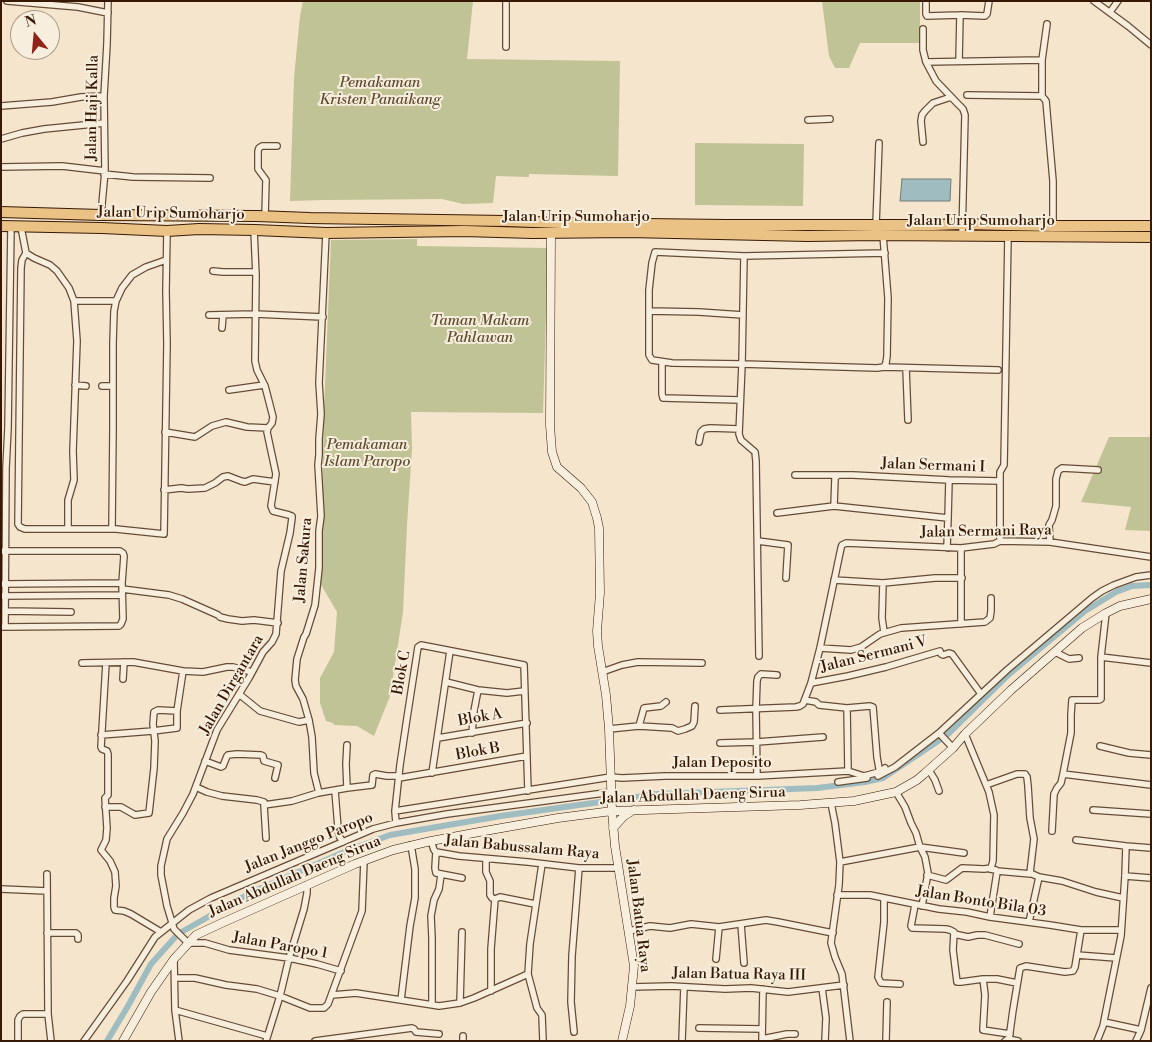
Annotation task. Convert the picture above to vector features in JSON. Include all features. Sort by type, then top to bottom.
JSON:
[{"type":"highway","name":"Jalan Urip Sumoharjo","points":[[1,212],[506,221],[750,235],[808,236],[962,224],[1122,238],[1151,237]]},
{"type":"highway","name":"Jalan Urip Sumoharjo","points":[[11,226],[167,231],[254,230],[326,234],[464,231],[533,233],[750,224],[962,236],[1008,236],[1053,231],[1151,226]]},
{"type":"highway","points":[[750,224],[750,235]]},
{"type":"highway","points":[[1122,227],[1122,238]]},
{"type":"main road","name":"Jalan Batua Raya","points":[[551,232],[550,425],[552,452],[557,467],[581,488],[592,502],[599,528],[600,593],[597,630],[598,646],[609,729],[612,809],[618,868],[634,966],[628,1017],[622,1041]]},
{"type":"main road","name":"Jalan Abdullah Daeng Sirua","points":[[123,1041],[174,959],[199,934],[307,885],[394,850],[431,841],[612,809],[751,807],[831,803],[854,801],[896,792],[917,780],[929,770],[1010,690],[1082,628],[1106,612],[1120,606],[1151,599]]},
{"type":"main road","points":[[614,828],[624,816],[636,809]]},
{"type":"street","points":[[7,1],[78,4],[108,13]]},
{"type":"street","name":"Jalan Haji Kalla","points":[[101,215],[104,172],[104,96],[108,1]]},
{"type":"street","points":[[506,1],[506,47]]},
{"type":"street","points":[[926,1],[926,14],[928,16],[986,16],[989,1]]},
{"type":"street","points":[[1094,1],[1151,45]]},
{"type":"street","points":[[1110,12],[1118,1]]},
{"type":"street","points":[[959,61],[960,15]]},
{"type":"street","points":[[1047,24],[1042,60],[1042,96],[1046,101],[1048,114],[1053,181],[1053,231]]},
{"type":"street","points":[[923,29],[926,62],[936,81],[963,109],[965,115],[962,236]]},
{"type":"street","points":[[926,62],[1042,60]]},
{"type":"street","points":[[967,95],[1042,96]]},
{"type":"street","points":[[1,106],[104,96]]},
{"type":"street","points":[[924,142],[922,115],[933,103],[951,97]]},
{"type":"street","points":[[808,120],[830,119]]},
{"type":"street","points":[[1,139],[44,129],[104,123]]},
{"type":"street","points":[[879,143],[878,232],[885,253],[888,298],[887,356],[884,367]]},
{"type":"street","points":[[265,216],[266,180],[258,169],[258,150],[262,146],[277,146]]},
{"type":"street","points":[[1,167],[62,166],[133,177],[210,178]]},
{"type":"street","points":[[11,226],[26,253],[58,271],[69,288],[74,301],[77,341],[73,451],[74,480],[68,500],[68,529]]},
{"type":"street","points":[[3,551],[120,551],[124,556],[123,619],[121,624],[118,627],[3,627],[5,611],[3,596],[3,551],[3,468],[5,384],[9,338],[11,226]]},
{"type":"street","name":"Jalan Dirgantara","points":[[175,929],[161,876],[161,866],[167,839],[184,813],[196,787],[217,730],[263,652],[276,634],[281,571],[292,518],[292,516],[275,512],[271,506],[275,470],[267,435],[273,417],[255,361],[256,272],[254,230]]},
{"type":"street","points":[[26,253],[20,268],[18,524],[20,527],[25,528],[112,529],[164,534],[167,231]]},
{"type":"street","name":"Jalan Sakura","points":[[319,793],[314,773],[309,720],[295,680],[297,659],[315,605],[318,586],[321,516],[318,464],[319,383],[326,234]]},
{"type":"street","points":[[1000,481],[1000,472],[1004,465],[1008,236]]},
{"type":"street","points":[[885,253],[744,256],[658,251],[654,253],[649,290],[650,358],[662,362],[998,370]]},
{"type":"street","points":[[744,256],[739,434],[756,456],[759,656]]},
{"type":"street","points":[[112,529],[113,343],[116,301],[122,288],[132,275],[146,267],[166,260]]},
{"type":"street","points":[[213,271],[256,272]]},
{"type":"street","points":[[74,301],[116,301]]},
{"type":"street","points":[[649,311],[743,315]]},
{"type":"street","points":[[209,316],[255,314],[323,317]]},
{"type":"street","points":[[222,328],[223,315]]},
{"type":"street","points":[[1,338],[9,338]]},
{"type":"street","points":[[662,362],[663,398],[740,400]]},
{"type":"street","points":[[906,368],[908,420]]},
{"type":"street","points":[[75,385],[86,386]]},
{"type":"street","points":[[229,390],[264,385]]},
{"type":"street","points":[[102,386],[114,386]]},
{"type":"street","points":[[165,432],[195,437],[212,426],[226,422],[247,427],[268,428]]},
{"type":"street","points":[[699,442],[701,432],[710,428],[739,429]]},
{"type":"street","points":[[1050,542],[1049,525],[1056,506],[1058,470],[1062,468],[1098,470]]},
{"type":"street","name":"Jalan Sermani I","points":[[795,474],[837,477],[853,475],[1000,481],[1000,541]]},
{"type":"street","points":[[164,490],[205,488],[228,476],[245,482],[253,479],[275,482]]},
{"type":"street","points":[[834,506],[837,477]]},
{"type":"street","points":[[947,548],[949,480]]},
{"type":"street","points":[[777,513],[834,506],[948,518]]},
{"type":"street","points":[[758,541],[788,545],[786,578]]},
{"type":"street","name":"Jalan Sermani Raya","points":[[756,709],[798,707],[804,700],[811,683],[820,648],[841,546],[846,543],[962,548],[994,544],[1000,541],[1050,542],[1151,557]]},
{"type":"street","points":[[961,624],[962,548]]},
{"type":"street","points":[[848,708],[847,771],[841,782],[880,774],[895,767],[941,734],[1007,670],[1102,591],[1136,577],[1151,575]]},
{"type":"street","points":[[834,580],[882,583],[936,578],[962,578]]},
{"type":"street","points":[[882,583],[884,632]]},
{"type":"street","points":[[3,584],[122,589],[169,595],[228,619],[278,622]]},
{"type":"street","points":[[3,596],[122,589]]},
{"type":"street","points":[[820,648],[852,650],[861,647],[884,632],[906,627],[985,622],[989,620],[991,598]]},
{"type":"street","points":[[5,611],[71,612]]},
{"type":"street","points":[[1052,831],[1054,794],[1061,784],[1071,733],[1072,700],[1101,699],[1101,657],[1106,612]]},
{"type":"street","name":"Blok C","points":[[395,811],[418,647],[421,645],[524,665],[524,691]]},
{"type":"street","name":"Blok B","points":[[432,773],[450,651]]},
{"type":"street","name":"Jalan Sermani V","points":[[811,683],[886,667],[940,651],[944,655],[952,654],[981,694]]},
{"type":"street","points":[[1055,652],[1069,659],[1079,658]]},
{"type":"street","points":[[1101,657],[1151,663]]},
{"type":"street","points":[[122,679],[124,662]]},
{"type":"street","points":[[602,672],[622,664],[638,662],[702,663]]},
{"type":"street","points":[[82,663],[140,663],[183,671],[202,672],[233,667],[252,672]]},
{"type":"street","points":[[106,663],[101,747],[107,750],[108,754],[108,795],[105,798],[106,840],[101,850],[110,861],[115,872],[115,910],[131,914],[161,932]]},
{"type":"street","points":[[101,734],[177,728],[177,711],[183,671]]},
{"type":"street","points":[[757,776],[756,709],[758,676],[761,674],[777,675]]},
{"type":"street","points":[[396,824],[395,811],[528,791],[524,691],[507,693],[478,690],[446,682]]},
{"type":"street","points":[[472,733],[478,690]]},
{"type":"street","points":[[239,694],[260,711],[299,722],[309,720]]},
{"type":"street","points":[[804,700],[816,702],[819,705],[848,708],[873,707],[880,774]]},
{"type":"street","points":[[639,726],[644,708],[661,706],[666,702]]},
{"type":"street","points":[[609,729],[639,726],[672,728],[678,731],[690,728],[694,722],[695,706]]},
{"type":"street","points":[[720,710],[756,709]]},
{"type":"street","points":[[105,808],[121,807],[135,816],[149,813],[154,768],[155,741],[153,724],[155,711],[177,711]]},
{"type":"street","name":"Blok A","points":[[438,738],[526,723]]},
{"type":"street","points":[[941,734],[952,746]]},
{"type":"street","points":[[965,734],[986,785],[995,820],[994,870],[990,917]]},
{"type":"street","points":[[720,743],[823,738]]},
{"type":"street","points":[[264,805],[292,801],[319,793],[347,788],[347,745]]},
{"type":"street","points":[[1100,746],[1129,753],[1151,755]]},
{"type":"street","points":[[205,762],[221,767],[228,755],[261,755],[264,761],[278,765],[275,778]]},
{"type":"street","name":"Blok B","points":[[347,788],[372,785],[373,775],[375,774],[399,777],[528,756]]},
{"type":"street","points":[[880,774],[885,768]]},
{"type":"street","points":[[929,770],[939,791]]},
{"type":"street","name":"Jalan Deposito","points":[[528,791],[611,777],[757,776],[847,771],[864,776],[880,774]]},
{"type":"street","points":[[986,785],[1017,774],[1024,774],[1027,777],[1030,818],[1034,839],[1031,874]]},
{"type":"street","points":[[1063,774],[1151,785]]},
{"type":"street","points":[[196,787],[213,794],[264,802],[266,838]]},
{"type":"street","points":[[335,791],[339,836],[343,842]]},
{"type":"street","points":[[896,792],[905,807],[925,858],[927,875],[922,906]]},
{"type":"street","name":"Jalan Janggo Paropo","points":[[84,1041],[127,981],[155,937],[161,932],[175,929],[189,910],[211,898],[373,829],[494,808],[612,793]]},
{"type":"street","points":[[831,803],[840,862],[839,886],[831,943],[842,972],[850,1041]]},
{"type":"street","points":[[1093,810],[1151,814]]},
{"type":"street","points":[[1076,840],[1151,848]]},
{"type":"street","name":"Jalan Babussalam Raya","points":[[431,841],[436,852],[579,868],[618,868]]},
{"type":"street","points":[[401,1000],[415,898],[415,869],[411,845]]},
{"type":"street","points":[[1097,1041],[1104,1022],[1121,936],[1126,846]]},
{"type":"street","points":[[840,862],[920,847],[964,854]]},
{"type":"street","points":[[436,852],[436,873],[462,878]]},
{"type":"street","points":[[486,859],[486,872],[490,881],[490,895],[492,898],[499,897],[535,904]]},
{"type":"street","name":"Jalan Paropo 1","points":[[188,943],[205,943],[229,950],[289,958],[340,971],[362,911],[364,861]]},
{"type":"street","points":[[542,864],[535,904],[528,974],[537,1008],[542,1015],[543,1041]]},
{"type":"street","points":[[574,1032],[571,1002],[572,956],[579,868]]},
{"type":"street","points":[[927,875],[946,880],[962,868],[1031,874],[1123,898]]},
{"type":"street","points":[[47,874],[48,1014],[51,1041]]},
{"type":"street","points":[[432,1004],[432,916],[441,875]]},
{"type":"street","points":[[1029,922],[1039,876]]},
{"type":"street","points":[[1125,876],[1151,878]]},
{"type":"street","points":[[175,1010],[266,1038],[280,996],[304,909],[307,885]]},
{"type":"street","points":[[1,888],[47,891]]},
{"type":"street","name":"Jalan Bonto Bila 03","points":[[837,895],[870,895],[915,905],[1080,930],[1121,930]]},
{"type":"street","points":[[491,991],[491,949],[495,898]]},
{"type":"street","points":[[884,898],[884,922],[878,978],[882,983],[900,984]]},
{"type":"street","points":[[915,905],[912,928],[946,929],[954,932],[954,934],[968,938],[977,934],[993,936],[1019,944]]},
{"type":"street","points":[[628,931],[650,926],[672,928],[691,924],[719,927],[766,920],[832,933]]},
{"type":"street","points":[[741,924],[744,963]]},
{"type":"street","points":[[716,959],[719,927]]},
{"type":"street","points":[[175,929],[188,943]]},
{"type":"street","points":[[1008,1038],[1020,968],[1026,966],[1066,972],[1073,971],[1080,930]]},
{"type":"street","points":[[460,1003],[462,932]]},
{"type":"street","points":[[48,933],[76,934],[78,939]]},
{"type":"street","points":[[954,934],[953,950],[958,982],[983,979],[1018,982]]},
{"type":"street","points":[[1077,955],[1116,958]]},
{"type":"street","points":[[174,959],[175,1010],[179,1041]]},
{"type":"street","points":[[175,978],[201,978],[219,984],[257,989],[303,1006],[322,1009],[327,1006],[340,971]]},
{"type":"street","points":[[332,995],[356,993],[439,1006],[460,1003],[528,974]]},
{"type":"street","points":[[983,979],[985,995],[983,1029],[1018,1041]]},
{"type":"street","name":"Jalan Batua Raya III","points":[[632,987],[751,988],[788,992],[844,985]]},
{"type":"street","points":[[682,1041],[684,987]]},
{"type":"street","points":[[822,988],[826,1018],[825,1041]]},
{"type":"street","points":[[1136,1041],[1149,1010],[1151,988]]},
{"type":"street","points":[[763,990],[762,1040],[795,1034]]},
{"type":"street","points":[[886,1041],[887,1002]]},
{"type":"street","points":[[18,1041],[18,1020],[20,1016],[23,1014],[48,1014]]},
{"type":"street","points":[[1104,1022],[1141,1030]]},
{"type":"street","points":[[315,1041],[359,1038],[412,1028],[416,1032],[439,1034]]},
{"type":"street","points":[[700,1028],[762,1029]]},
{"type":"green space","name":"Pemakaman Kristen Panaikang","points":[[303,1],[473,1],[467,59],[620,61],[618,176],[529,174],[529,177],[496,176],[493,203],[463,204],[442,199],[290,201],[294,78]]},
{"type":"green space","points":[[822,1],[920,1],[920,43],[860,43],[849,68],[835,68],[829,56]]},
{"type":"green space","points":[[695,143],[804,144],[803,206],[695,205]]},
{"type":"green space","name":"Pemakaman Islam Paropo","points":[[417,239],[417,246],[548,248],[543,413],[411,412],[412,449],[403,612],[390,696],[374,736],[357,726],[334,725],[326,721],[320,703],[320,678],[334,652],[337,612],[320,583],[324,409],[331,240]]},
{"type":"green space","points":[[1109,437],[1151,437],[1151,531],[1125,530],[1131,507],[1081,502]]},
{"type":"water","points":[[902,179],[951,179],[950,201],[900,201]]},
{"type":"waterway","points":[[107,1041],[151,964],[178,934],[250,893],[349,850],[390,835],[501,816],[657,794],[817,788],[883,778],[947,735],[1007,676],[1085,611],[1116,592],[1132,586],[1151,585]]},
{"type":"park label","name":"Taman Makam Pahlawan","points":[[480,330]]}]
